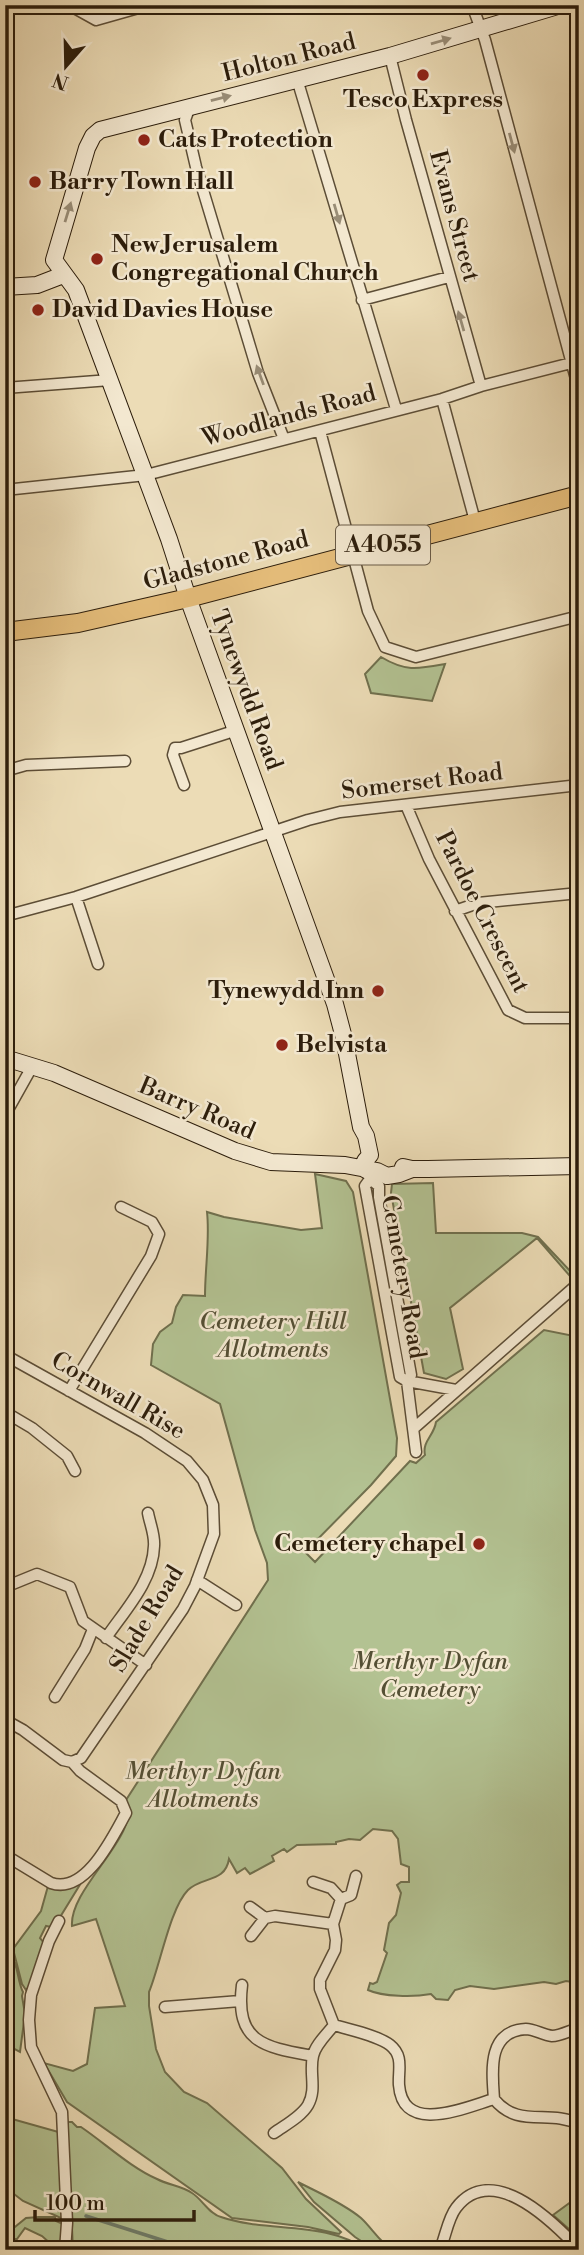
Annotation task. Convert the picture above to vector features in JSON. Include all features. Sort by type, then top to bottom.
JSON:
[{"type":"main road","name":"Gladstone Road","points":[[5,632],[78,623],[188,598],[579,495]]},
{"type":"street","points":[[69,5],[96,20],[149,5]]},
{"type":"street","points":[[472,5],[485,40],[575,362],[579,390]]},
{"type":"street","name":"Holton Road","points":[[107,127],[390,55],[561,5]]},
{"type":"street","name":"Evans Street","points":[[390,55],[481,386]]},
{"type":"street","points":[[297,79],[396,409]]},
{"type":"street","points":[[190,106],[185,120],[196,169],[258,373],[284,439]]},
{"type":"street","name":"Tynewydd Road","points":[[107,127],[93,136],[87,148],[54,260],[76,290],[146,475],[341,1023],[361,1127],[370,1155],[370,1170]]},
{"type":"street","points":[[5,288],[37,285],[63,275]]},
{"type":"street","points":[[362,300],[449,277]]},
{"type":"street","name":"Woodlands Road","points":[[5,490],[146,475],[575,362]]},
{"type":"street","points":[[5,388],[110,380]]},
{"type":"street","points":[[442,399],[475,522]]},
{"type":"street","points":[[320,431],[368,611],[385,647],[416,657],[578,618]]},
{"type":"street","points":[[184,785],[173,755],[175,748],[237,730]]},
{"type":"street","points":[[5,771],[26,765],[125,761]]},
{"type":"street","name":"Somerset Road","points":[[5,916],[76,897],[307,820],[340,812],[579,785]]},
{"type":"street","name":"Pardoe Crescent","points":[[406,805],[429,859],[508,1010],[525,1018],[579,1018]]},
{"type":"street","points":[[455,911],[478,903],[579,893]]},
{"type":"street","points":[[76,897],[98,964]]},
{"type":"street","name":"Barry Road","points":[[5,1058],[33,1065],[264,1161],[345,1165],[387,1176],[412,1169],[579,1166]]},
{"type":"street","points":[[5,1115],[33,1065]]},
{"type":"street","name":"Cemetery Road","points":[[370,1170],[379,1186],[411,1375],[407,1381],[416,1452]]},
{"type":"street","points":[[69,1391],[151,1256],[159,1234],[152,1222],[121,1208]]},
{"type":"street","points":[[413,1429],[579,1283]]},
{"type":"street","name":"Cornwall Rise","points":[[5,1355],[145,1433],[187,1461],[203,1480]]},
{"type":"street","points":[[407,1381],[456,1390]]},
{"type":"street","points":[[5,1412],[32,1428],[67,1456],[75,1471]]},
{"type":"street","name":"Slade Road","points":[[72,1762],[81,1758],[146,1665],[183,1609],[197,1580],[214,1534],[213,1506],[203,1480]]},
{"type":"street","points":[[106,1638],[152,1566],[155,1544],[148,1513]]},
{"type":"street","points":[[5,1590],[10,1585],[37,1574],[71,1587],[83,1622],[146,1665]]},
{"type":"street","points":[[197,1580],[236,1605]]},
{"type":"street","points":[[55,1697],[85,1649],[93,1629]]},
{"type":"street","points":[[5,1720],[63,1759],[72,1762],[121,1801],[126,1813],[97,1863],[73,1881],[59,1885],[51,1883],[5,1855]]},
{"type":"street","points":[[341,1899],[351,1895],[356,1876]]},
{"type":"street","points":[[313,1882],[331,1888],[341,1899]]},
{"type":"street","points":[[334,2025],[320,1989],[320,1980],[335,1950],[333,1924],[341,1899]]},
{"type":"street","points":[[250,1907],[265,1918]]},
{"type":"street","points":[[251,1936],[265,1918],[275,1916],[333,1924]]},
{"type":"street","points":[[60,1922],[49,1941],[31,1995],[29,2020],[31,2046],[62,2112],[66,2184],[65,2250]]},
{"type":"street","points":[[242,1985],[240,2001],[243,2022],[254,2038],[272,2048],[313,2056]]},
{"type":"street","points":[[165,2007],[240,2001]]},
{"type":"street","points":[[274,2133],[308,2105],[313,2089],[313,2056],[334,2025]]},
{"type":"street","points":[[334,2025],[390,2045],[400,2062],[399,2085],[402,2095],[413,2110],[426,2116],[434,2116],[494,2099]]},
{"type":"street","points":[[579,2028],[552,2036],[526,2029],[509,2034],[497,2045],[492,2064],[494,2099],[502,2109],[518,2117],[568,2118],[579,2124]]},
{"type":"street","points":[[442,2244],[454,2209],[468,2196],[484,2190],[517,2198],[547,2216],[577,2245]]},
{"type":"green space","points":[[381,657],[412,668],[445,664],[432,701],[371,693],[365,674]]},
{"type":"green space","points":[[315,1174],[346,1181],[353,1192],[397,1438],[396,1456],[305,1552],[315,1562],[410,1461],[416,1463],[425,1455],[425,1446],[436,1422],[544,1330],[579,1337],[579,1983],[544,1982],[494,1989],[470,1986],[455,1990],[448,2000],[436,1999],[431,1994],[399,1996],[368,1990],[370,1983],[377,1982],[387,1953],[384,1950],[389,1923],[396,1915],[401,1893],[397,1885],[409,1882],[409,1867],[401,1864],[398,1839],[392,1831],[373,1829],[360,1840],[297,1845],[287,1852],[284,1849],[272,1856],[274,1861],[250,1874],[245,1868],[237,1873],[229,1859],[223,1872],[194,1886],[182,1898],[149,1992],[156,2049],[165,2072],[184,2092],[207,2103],[282,2168],[306,2199],[341,2232],[339,2234],[308,2227],[232,2218],[67,2102],[44,2063],[73,2071],[87,2064],[95,2008],[125,2006],[96,1919],[72,1926],[74,1911],[124,1829],[128,1814],[126,1800],[268,1580],[267,1563],[255,1530],[220,1404],[151,1365],[153,1344],[160,1332],[172,1323],[176,1307],[183,1295],[205,1296],[207,1212],[301,1230],[322,1228]]},
{"type":"green space","points":[[433,1183],[436,1233],[522,1233],[538,1237],[572,1273],[569,1275],[537,1238],[450,1308],[463,1369],[446,1379],[424,1373],[391,1193],[392,1184]]},
{"type":"green space","points":[[81,1883],[57,1922],[51,1927],[46,1926],[40,1938],[44,1943],[30,1986],[26,1990],[13,1949],[41,1911],[48,1886],[61,1888]]},
{"type":"green space","points":[[6,1952],[14,1961],[23,1992],[25,2014],[20,2052],[5,2044]]},
{"type":"green space","points":[[5,2117],[62,2133],[63,2219],[23,2201],[5,2187]]},
{"type":"green space","points":[[67,2122],[81,2127],[147,2174],[192,2193],[217,2215],[257,2225],[333,2234],[367,2250],[73,2250]]},
{"type":"green space","points":[[298,2182],[354,2213],[393,2250],[375,2250],[355,2237],[314,2202]]},
{"type":"green space","points":[[579,2196],[579,2228],[575,2231],[570,2230],[553,2215]]},
{"type":"green space","points":[[55,2217],[56,2221],[63,2224],[65,2250],[52,2250],[51,2244],[42,2236],[25,2228],[17,2239],[11,2239],[5,2250],[5,2235],[26,2218]]},
{"type":"waterway","points":[[86,2216],[193,2250]]},
{"type":"place","name":"Tesco Express","points":[[423,75]]},
{"type":"place","name":"Cats Protection","points":[[144,140]]},
{"type":"place","name":"Barry Town Hall","points":[[35,182]]},
{"type":"place","name":"New Jerusalem Congregational Church","points":[[97,259]]},
{"type":"place","name":"David Davies House","points":[[38,310]]},
{"type":"place","name":"Tynewydd Inn","points":[[378,991]]},
{"type":"place","name":"Belvista","points":[[282,1045]]},
{"type":"place","name":"Cemetery chapel","points":[[479,1544]]},
{"type":"park label","name":"Cemetery Hill Allotments","points":[[273,1336]]},
{"type":"park label","name":"Merthyr Dyfan Cemetery","points":[[430,1676]]},
{"type":"park label","name":"Merthyr Dyfan Allotments","points":[[203,1786]]}]
